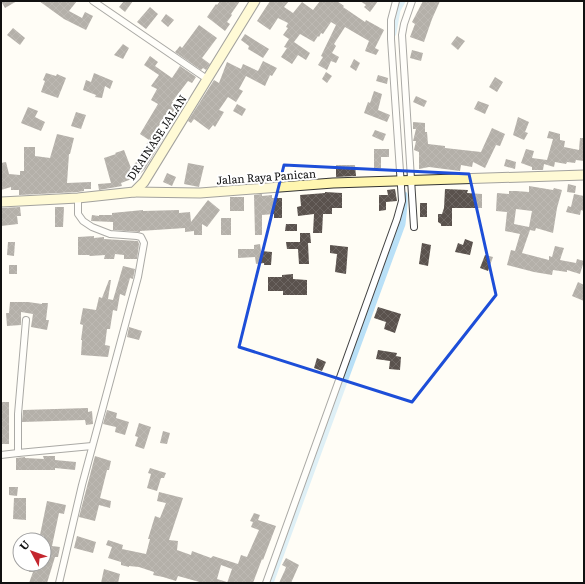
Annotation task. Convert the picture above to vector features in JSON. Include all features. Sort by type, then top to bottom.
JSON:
[{"type":"street","points":[[92,1],[207,79]]},
{"type":"street","name":"DRAINASE JALAN","points":[[1,202],[78,198],[134,192],[144,182],[255,1]]},
{"type":"street","points":[[266,583],[397,219],[402,201],[391,39],[391,20],[396,1]]},
{"type":"street","points":[[412,1],[404,24],[402,36],[414,227]]},
{"type":"street","name":"Jalan Raya Panican","points":[[134,192],[200,193],[333,183],[584,174]]},
{"type":"street","points":[[59,583],[92,446],[138,277],[144,243],[140,237],[110,234],[92,228],[81,219],[78,214],[78,198]]},
{"type":"street","points":[[18,453],[18,414],[26,320]]},
{"type":"street","points":[[1,455],[92,446]]},
{"type":"highlighted area","points":[[284,165],[469,174],[496,295],[412,402],[239,347]]},
{"type":"building","points":[[1,1],[17,1],[5,8]]},
{"type":"building","points":[[39,1],[77,1],[69,11],[82,18],[85,12],[93,16],[86,30],[64,19]]},
{"type":"building","points":[[124,1],[133,1],[125,12],[119,7]]},
{"type":"building","points":[[220,1],[240,1],[227,22],[230,24],[225,31],[207,17],[216,4],[217,5]]},
{"type":"building","points":[[270,1],[289,1],[284,7],[293,13],[302,2],[313,10],[320,1],[337,1],[365,22],[366,20],[384,30],[375,48],[379,50],[376,55],[365,51],[369,41],[345,27],[334,44],[336,46],[332,53],[339,57],[336,63],[331,61],[327,70],[318,65],[323,57],[321,56],[336,25],[331,22],[323,34],[321,33],[314,42],[300,34],[294,42],[310,53],[306,60],[298,55],[292,64],[281,57],[287,48],[284,47],[289,39],[283,35],[288,28],[286,27],[288,23],[278,18],[270,30],[257,21]]},
{"type":"building","points":[[360,1],[378,1],[370,12],[364,7],[366,5]]},
{"type":"building","points":[[423,1],[440,1],[424,42],[410,37],[415,24],[412,22]]},
{"type":"building","points":[[150,7],[158,14],[146,29],[137,22]]},
{"type":"building","points":[[166,14],[174,20],[168,27],[161,21]]},
{"type":"building","points":[[199,25],[217,38],[202,58],[210,64],[206,70],[203,68],[201,70],[175,52],[180,46],[182,48]]},
{"type":"building","points":[[13,28],[25,38],[20,45],[7,35]]},
{"type":"building","points":[[245,34],[269,49],[263,58],[248,49],[249,46],[241,40]]},
{"type":"building","points":[[457,36],[465,41],[458,50],[451,44]]},
{"type":"building","points":[[123,44],[129,48],[123,59],[114,55]]},
{"type":"building","points":[[412,50],[423,53],[421,61],[410,58]]},
{"type":"building","points":[[150,56],[158,62],[155,66],[172,78],[180,66],[196,77],[192,83],[188,81],[172,102],[172,105],[181,110],[177,117],[168,111],[155,132],[164,137],[145,169],[137,177],[121,183],[122,186],[99,190],[98,184],[111,183],[104,158],[124,150],[131,168],[144,153],[142,151],[149,140],[140,134],[158,104],[151,100],[157,89],[151,86],[159,75],[144,65]]},
{"type":"building","points":[[354,59],[360,63],[356,71],[350,67]]},
{"type":"building","points":[[263,61],[277,68],[272,76],[270,75],[265,86],[246,76],[239,89],[243,91],[236,102],[228,97],[219,110],[224,112],[215,127],[213,125],[209,130],[194,119],[191,123],[188,121],[214,80],[219,83],[227,62],[241,69],[243,64],[258,71]]},
{"type":"building","points":[[326,72],[332,76],[327,83],[322,79]]},
{"type":"building","points":[[46,73],[56,76],[57,74],[66,78],[58,98],[41,92]]},
{"type":"building","points":[[94,73],[113,81],[110,89],[105,86],[102,98],[95,97],[96,95],[83,90],[86,80],[91,82]]},
{"type":"building","points":[[378,75],[388,78],[387,84],[376,81]]},
{"type":"building","points":[[495,77],[503,82],[497,92],[489,87]]},
{"type":"building","points":[[374,91],[382,94],[378,110],[390,115],[387,122],[364,113],[368,102],[370,103]]},
{"type":"building","points":[[416,96],[427,101],[424,107],[413,102]]},
{"type":"building","points":[[478,101],[489,105],[485,114],[474,109]]},
{"type":"building","points":[[237,104],[246,109],[242,116],[233,111]]},
{"type":"building","points":[[28,107],[38,111],[35,117],[45,122],[41,131],[21,123]]},
{"type":"building","points":[[76,112],[86,115],[81,129],[71,126]]},
{"type":"building","points":[[518,117],[529,122],[525,132],[528,133],[524,140],[513,135]]},
{"type":"building","points":[[413,122],[425,123],[425,132],[427,132],[428,144],[445,146],[445,148],[481,152],[492,128],[505,134],[500,146],[496,145],[485,168],[473,162],[472,167],[461,165],[460,171],[429,167],[419,169],[419,152],[414,150],[416,141],[413,141],[416,129],[413,129]]},
{"type":"building","points":[[375,130],[386,134],[383,141],[372,136]]},
{"type":"building","points":[[549,131],[560,134],[560,140],[565,141],[564,147],[579,150],[580,138],[584,138],[584,161],[576,160],[575,163],[567,162],[566,164],[555,162],[554,167],[544,164],[543,170],[532,170],[532,167],[521,163],[526,149],[534,151],[532,158],[547,160],[553,139],[547,138]]},
{"type":"building","points":[[57,134],[74,138],[69,154],[67,183],[91,182],[91,189],[84,189],[84,191],[78,192],[20,195],[19,190],[11,190],[11,187],[1,190],[1,163],[6,162],[9,174],[20,175],[20,171],[24,171],[24,147],[35,147],[35,156],[50,158]]},
{"type":"building","points":[[374,149],[389,149],[389,157],[381,157],[381,168],[374,168]]},
{"type":"building","points":[[506,159],[516,162],[515,169],[504,166]]},
{"type":"building","points":[[188,163],[204,166],[199,187],[184,184]]},
{"type":"building","points":[[336,165],[355,165],[356,176],[336,177]]},
{"type":"building","points":[[167,173],[176,177],[172,186],[163,182]]},
{"type":"building","points":[[568,184],[576,186],[575,193],[567,192]]},
{"type":"building","points":[[529,186],[562,190],[557,208],[553,233],[536,228],[535,231],[530,230],[522,253],[549,260],[549,256],[552,257],[555,246],[564,248],[560,260],[576,263],[577,259],[584,261],[580,274],[567,270],[567,272],[553,270],[552,275],[507,265],[511,250],[515,251],[520,234],[505,231],[507,212],[496,211],[497,193],[509,194],[509,191],[529,192]],"holes":[[[516,209],[532,211],[529,227],[514,224]]]},
{"type":"building","points":[[395,189],[397,201],[386,202],[386,210],[379,211],[379,195],[388,195],[387,190]]},
{"type":"building","points":[[445,189],[468,190],[467,193],[482,194],[482,208],[452,208],[452,226],[441,226],[438,222],[438,214],[442,214],[444,208]]},
{"type":"building","points":[[325,192],[342,193],[342,208],[332,208],[332,214],[323,214],[322,233],[313,233],[314,214],[298,216],[297,207],[301,206],[300,195]]},
{"type":"building","points":[[262,194],[262,196],[272,195],[272,198],[282,198],[282,218],[274,218],[274,214],[262,215],[262,235],[255,235],[254,195]]},
{"type":"building","points":[[574,194],[584,196],[584,211],[581,210],[580,215],[566,212],[568,206],[571,207]]},
{"type":"building","points":[[230,197],[244,197],[244,211],[230,211]]},
{"type":"building","points":[[208,200],[220,210],[207,227],[202,224],[202,235],[194,235],[194,231],[185,232],[185,228],[140,232],[113,230],[113,222],[91,221],[92,215],[112,215],[112,213],[143,210],[179,210],[179,213],[190,212],[191,222]]},
{"type":"building","points":[[420,203],[427,203],[427,217],[420,217]]},
{"type":"building","points":[[20,207],[21,216],[17,216],[18,224],[1,226],[1,208]]},
{"type":"building","points":[[55,207],[64,207],[63,227],[55,227]]},
{"type":"building","points":[[221,218],[231,218],[231,235],[221,235]]},
{"type":"building","points":[[286,224],[297,224],[297,231],[285,231]]},
{"type":"building","points":[[300,233],[310,233],[311,243],[308,243],[309,264],[299,264],[298,249],[287,249],[286,242],[300,242]]},
{"type":"building","points":[[94,236],[94,238],[104,237],[104,239],[138,241],[137,259],[124,259],[124,255],[115,254],[114,259],[104,259],[105,255],[78,255],[78,237]]},
{"type":"building","points":[[465,239],[473,242],[470,255],[455,252],[458,243],[463,245]]},
{"type":"building","points":[[8,242],[15,242],[14,256],[7,255]]},
{"type":"building","points":[[422,243],[431,245],[428,266],[419,264]]},
{"type":"building","points":[[260,244],[261,251],[272,252],[271,265],[264,265],[264,263],[256,264],[255,257],[238,258],[238,249],[254,249],[254,245]]},
{"type":"building","points":[[330,245],[348,247],[346,274],[335,272],[337,254],[330,253]]},
{"type":"building","points":[[485,255],[493,257],[488,271],[480,268]]},
{"type":"building","points":[[9,265],[17,265],[17,274],[9,274]]},
{"type":"building","points":[[123,266],[135,269],[133,279],[130,278],[125,296],[120,294],[117,311],[113,310],[110,329],[107,329],[105,345],[110,346],[108,357],[81,355],[83,325],[80,324],[83,308],[96,310],[99,297],[102,298],[109,280],[111,280],[108,299],[113,300]]},
{"type":"building","points":[[293,274],[293,279],[307,280],[307,295],[283,295],[283,291],[268,291],[268,277],[282,277],[282,275]]},
{"type":"building","points":[[578,282],[584,285],[584,301],[572,296]]},
{"type":"building","points":[[10,302],[48,303],[46,320],[49,320],[47,330],[31,327],[33,314],[21,312],[21,325],[7,326],[6,313],[9,313]]},
{"type":"building","points":[[378,307],[401,314],[395,333],[384,329],[386,322],[374,318]]},
{"type":"building","points":[[129,327],[142,331],[139,340],[127,337]]},
{"type":"building","points":[[378,350],[397,353],[396,356],[401,357],[400,370],[389,369],[390,361],[376,359]]},
{"type":"building","points":[[317,358],[326,362],[322,371],[314,368]]},
{"type":"building","points":[[1,402],[9,402],[9,444],[1,444]]},
{"type":"building","points":[[88,408],[88,412],[92,411],[93,424],[86,425],[85,420],[22,422],[23,410]]},
{"type":"building","points":[[107,410],[117,413],[116,418],[129,422],[125,435],[115,432],[116,427],[103,424]]},
{"type":"building","points":[[139,423],[151,427],[144,449],[135,446],[138,437],[135,436]]},
{"type":"building","points":[[163,431],[170,433],[167,444],[160,443]]},
{"type":"building","points":[[43,456],[55,456],[55,460],[76,462],[75,470],[55,468],[55,470],[16,470],[16,458],[25,457],[44,459]]},
{"type":"building","points":[[95,456],[111,461],[109,470],[107,470],[100,498],[111,501],[110,508],[99,505],[95,521],[79,517]]},
{"type":"building","points":[[150,468],[166,473],[164,478],[161,478],[157,491],[147,488],[151,474],[148,473]]},
{"type":"building","points":[[9,487],[18,487],[17,496],[9,495]]},
{"type":"building","points":[[159,492],[183,498],[169,540],[178,541],[177,550],[191,555],[192,551],[211,558],[213,556],[238,564],[241,555],[247,557],[259,530],[251,527],[253,522],[250,521],[254,513],[260,515],[258,520],[276,526],[253,583],[227,583],[203,583],[178,576],[176,581],[153,575],[154,572],[139,567],[121,565],[121,562],[108,558],[112,547],[106,545],[108,540],[123,545],[122,549],[146,554],[150,539],[148,539],[155,516],[160,518],[166,503],[157,501]],"holes":[[[221,565],[232,569],[227,583],[217,579]]]},
{"type":"building","points":[[14,498],[26,498],[26,520],[13,519]]},
{"type":"building","points":[[47,501],[66,505],[64,514],[59,513],[52,546],[52,532],[41,532]]},
{"type":"building","points":[[77,536],[96,542],[93,553],[74,548]]},
{"type":"building","points":[[52,546],[60,547],[58,557],[55,557],[52,567]]},
{"type":"building","points":[[286,558],[299,565],[291,583],[279,583],[286,567],[282,565]]},
{"type":"building","points":[[104,569],[120,574],[118,583],[101,583]]},
{"type":"building","points":[[33,572],[50,572],[47,583],[29,583]]},
{"type":"waterway","points":[[393,33],[397,10],[402,1]]},
{"type":"waterway","points":[[270,583],[402,224],[404,195]]}]
